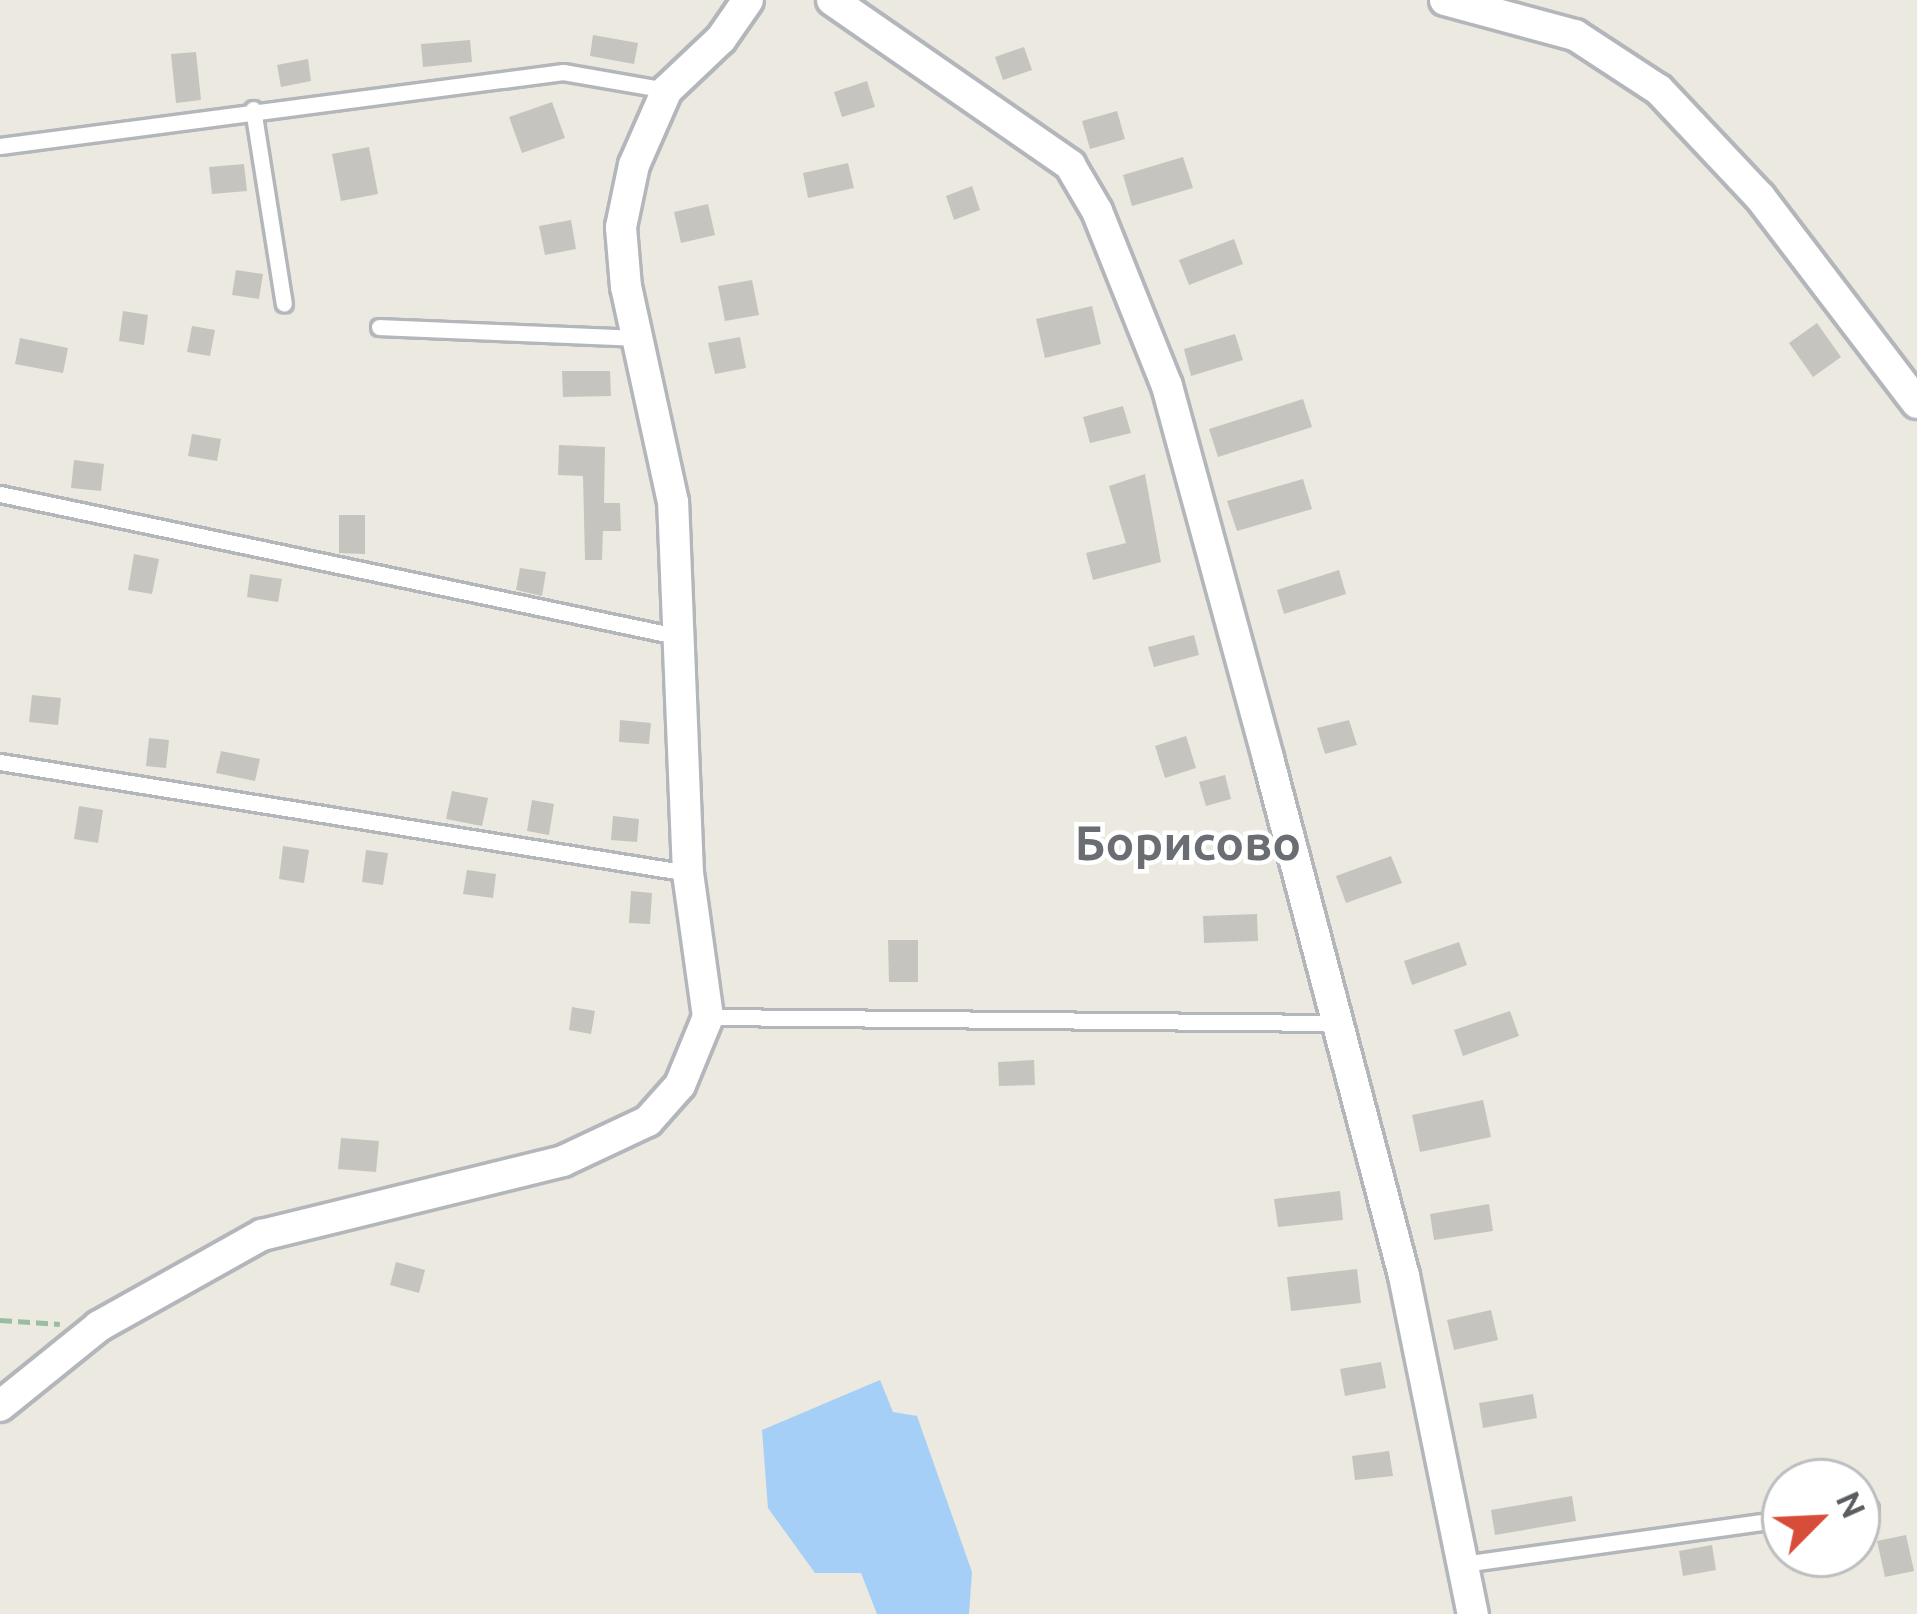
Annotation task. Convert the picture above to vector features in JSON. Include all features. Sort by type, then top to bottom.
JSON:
[{"type":"street","points":[[0,1406],[99,1326],[262,1235],[563,1161],[648,1121],[680,1085],[708,1017],[688,873],[665,438],[638,338],[621,227],[634,165],[667,90],[721,39],[748,0]]},
{"type":"street","points":[[832,0],[1070,165],[1097,211],[1167,386],[1404,1276],[1473,1614]]},
{"type":"street","points":[[1445,0],[1575,35],[1659,90],[1760,197],[1917,404]]},
{"type":"lane","points":[[0,146],[563,72],[667,90]]},
{"type":"lane","points":[[253,110],[284,304]]},
{"type":"lane","points":[[379,327],[638,338]]},
{"type":"lane","points":[[0,494],[676,636]]},
{"type":"lane","points":[[0,762],[688,873]]},
{"type":"lane","points":[[708,1017],[1338,1023]]},
{"type":"lane","points":[[1463,1564],[1761,1522]]},
{"type":"path","points":[[0,1320],[99,1326]]},
{"type":"water","points":[[880,1380],[893,1412],[917,1416],[972,1572],[969,1614],[877,1614],[861,1573],[815,1573],[768,1508],[762,1430]]},
{"type":"building","points":[[593,35],[638,43],[634,64],[590,56]]},
{"type":"building","points":[[470,40],[472,62],[423,67],[421,44]]},
{"type":"building","points":[[1024,47],[1032,70],[1003,80],[995,57]]},
{"type":"building","points":[[196,52],[201,100],[176,103],[171,54]]},
{"type":"building","points":[[308,59],[311,81],[281,87],[277,65]]},
{"type":"building","points":[[867,81],[875,107],[842,117],[834,92]]},
{"type":"building","points":[[552,102],[565,138],[522,153],[509,117]]},
{"type":"building","points":[[1117,111],[1125,139],[1090,149],[1082,121]]},
{"type":"building","points":[[369,147],[378,194],[341,201],[332,154]]},
{"type":"building","points":[[1183,157],[1193,188],[1132,206],[1123,175]]},
{"type":"building","points":[[848,163],[854,188],[808,198],[803,173]]},
{"type":"building","points":[[244,164],[247,191],[212,194],[209,167]]},
{"type":"building","points":[[972,186],[980,210],[954,220],[946,196]]},
{"type":"building","points":[[708,204],[715,235],[681,243],[674,212]]},
{"type":"building","points":[[571,220],[576,249],[545,255],[539,226]]},
{"type":"building","points":[[1234,239],[1243,264],[1189,285],[1179,260]]},
{"type":"building","points":[[236,270],[263,274],[259,299],[232,295]]},
{"type":"building","points":[[752,280],[759,315],[725,321],[718,286]]},
{"type":"building","points":[[1092,306],[1101,344],[1045,358],[1036,319]]},
{"type":"building","points":[[123,311],[148,315],[144,345],[119,341]]},
{"type":"building","points":[[1817,323],[1841,357],[1813,377],[1789,343]]},
{"type":"building","points":[[192,326],[215,330],[210,356],[187,352]]},
{"type":"building","points":[[1235,334],[1243,360],[1191,376],[1184,349]]},
{"type":"building","points":[[740,337],[746,368],[715,374],[708,343]]},
{"type":"building","points":[[20,338],[68,348],[63,373],[15,364]]},
{"type":"building","points":[[562,371],[610,371],[611,396],[563,397]]},
{"type":"building","points":[[1303,399],[1312,427],[1218,457],[1209,429]]},
{"type":"building","points":[[1123,406],[1131,433],[1090,443],[1083,417]]},
{"type":"building","points":[[192,434],[221,439],[217,461],[188,456]]},
{"type":"building","points":[[559,445],[605,447],[604,503],[620,503],[621,531],[603,531],[602,560],[585,560],[583,476],[558,475]]},
{"type":"building","points":[[74,460],[104,464],[101,491],[71,488]]},
{"type":"building","points":[[1145,474],[1161,562],[1093,580],[1086,553],[1126,543],[1109,486]]},
{"type":"building","points":[[1303,479],[1312,509],[1237,531],[1227,501]]},
{"type":"building","points":[[339,515],[365,515],[365,554],[339,553]]},
{"type":"building","points":[[134,554],[159,559],[152,594],[128,590]]},
{"type":"building","points":[[520,568],[546,572],[542,596],[516,590]]},
{"type":"building","points":[[1339,570],[1346,594],[1284,614],[1277,590]]},
{"type":"building","points":[[250,574],[282,579],[278,602],[247,597]]},
{"type":"building","points":[[1194,635],[1199,655],[1154,667],[1148,647]]},
{"type":"building","points":[[32,695],[61,698],[58,725],[29,722]]},
{"type":"building","points":[[620,720],[651,723],[649,744],[619,742]]},
{"type":"building","points":[[1349,720],[1357,745],[1325,754],[1317,728]]},
{"type":"building","points":[[1186,736],[1196,768],[1165,778],[1155,746]]},
{"type":"building","points":[[149,738],[169,740],[166,768],[146,766]]},
{"type":"building","points":[[221,751],[260,759],[255,781],[216,773]]},
{"type":"building","points":[[1225,775],[1231,799],[1206,806],[1199,782]]},
{"type":"building","points":[[452,791],[488,798],[482,826],[446,819]]},
{"type":"building","points":[[532,800],[554,804],[549,835],[527,831]]},
{"type":"building","points":[[79,806],[103,810],[98,843],[74,839]]},
{"type":"building","points":[[613,816],[639,819],[637,842],[611,840]]},
{"type":"building","points":[[283,846],[309,850],[304,883],[279,879]]},
{"type":"building","points":[[366,850],[388,853],[383,885],[362,882]]},
{"type":"building","points":[[1391,856],[1402,883],[1346,903],[1336,876]]},
{"type":"building","points":[[467,870],[496,874],[493,898],[463,894]]},
{"type":"building","points":[[631,891],[652,893],[650,924],[629,923]]},
{"type":"building","points":[[1257,914],[1258,941],[1204,943],[1203,916]]},
{"type":"building","points":[[888,940],[918,940],[918,982],[889,982]]},
{"type":"building","points":[[1459,942],[1467,965],[1412,985],[1404,961]]},
{"type":"building","points":[[572,1007],[595,1011],[591,1034],[569,1030]]},
{"type":"building","points":[[1510,1011],[1519,1036],[1463,1056],[1454,1030]]},
{"type":"building","points":[[1034,1060],[1035,1085],[999,1086],[998,1062]]},
{"type":"building","points":[[1483,1100],[1491,1137],[1420,1152],[1412,1115]]},
{"type":"building","points":[[341,1138],[379,1141],[376,1172],[338,1169]]},
{"type":"building","points":[[1340,1191],[1343,1220],[1278,1227],[1274,1199]]},
{"type":"building","points":[[1489,1204],[1493,1231],[1434,1240],[1430,1214]]},
{"type":"building","points":[[396,1262],[425,1270],[419,1293],[390,1285]]},
{"type":"building","points":[[1357,1269],[1361,1303],[1291,1311],[1287,1277]]},
{"type":"building","points":[[1491,1310],[1498,1340],[1454,1350],[1447,1320]]},
{"type":"building","points":[[1381,1362],[1386,1388],[1345,1396],[1340,1369]]},
{"type":"building","points":[[1533,1394],[1537,1418],[1483,1428],[1479,1403]]},
{"type":"building","points":[[1389,1451],[1393,1476],[1355,1480],[1352,1456]]},
{"type":"building","points":[[1572,1496],[1576,1521],[1495,1535],[1491,1510]]},
{"type":"building","points":[[1906,1535],[1914,1571],[1885,1577],[1881,1540]]},
{"type":"building","points":[[1712,1545],[1716,1570],[1683,1576],[1679,1551]]},
{"type":"district","name":"Борисово","points":[[1188,843]]}]
